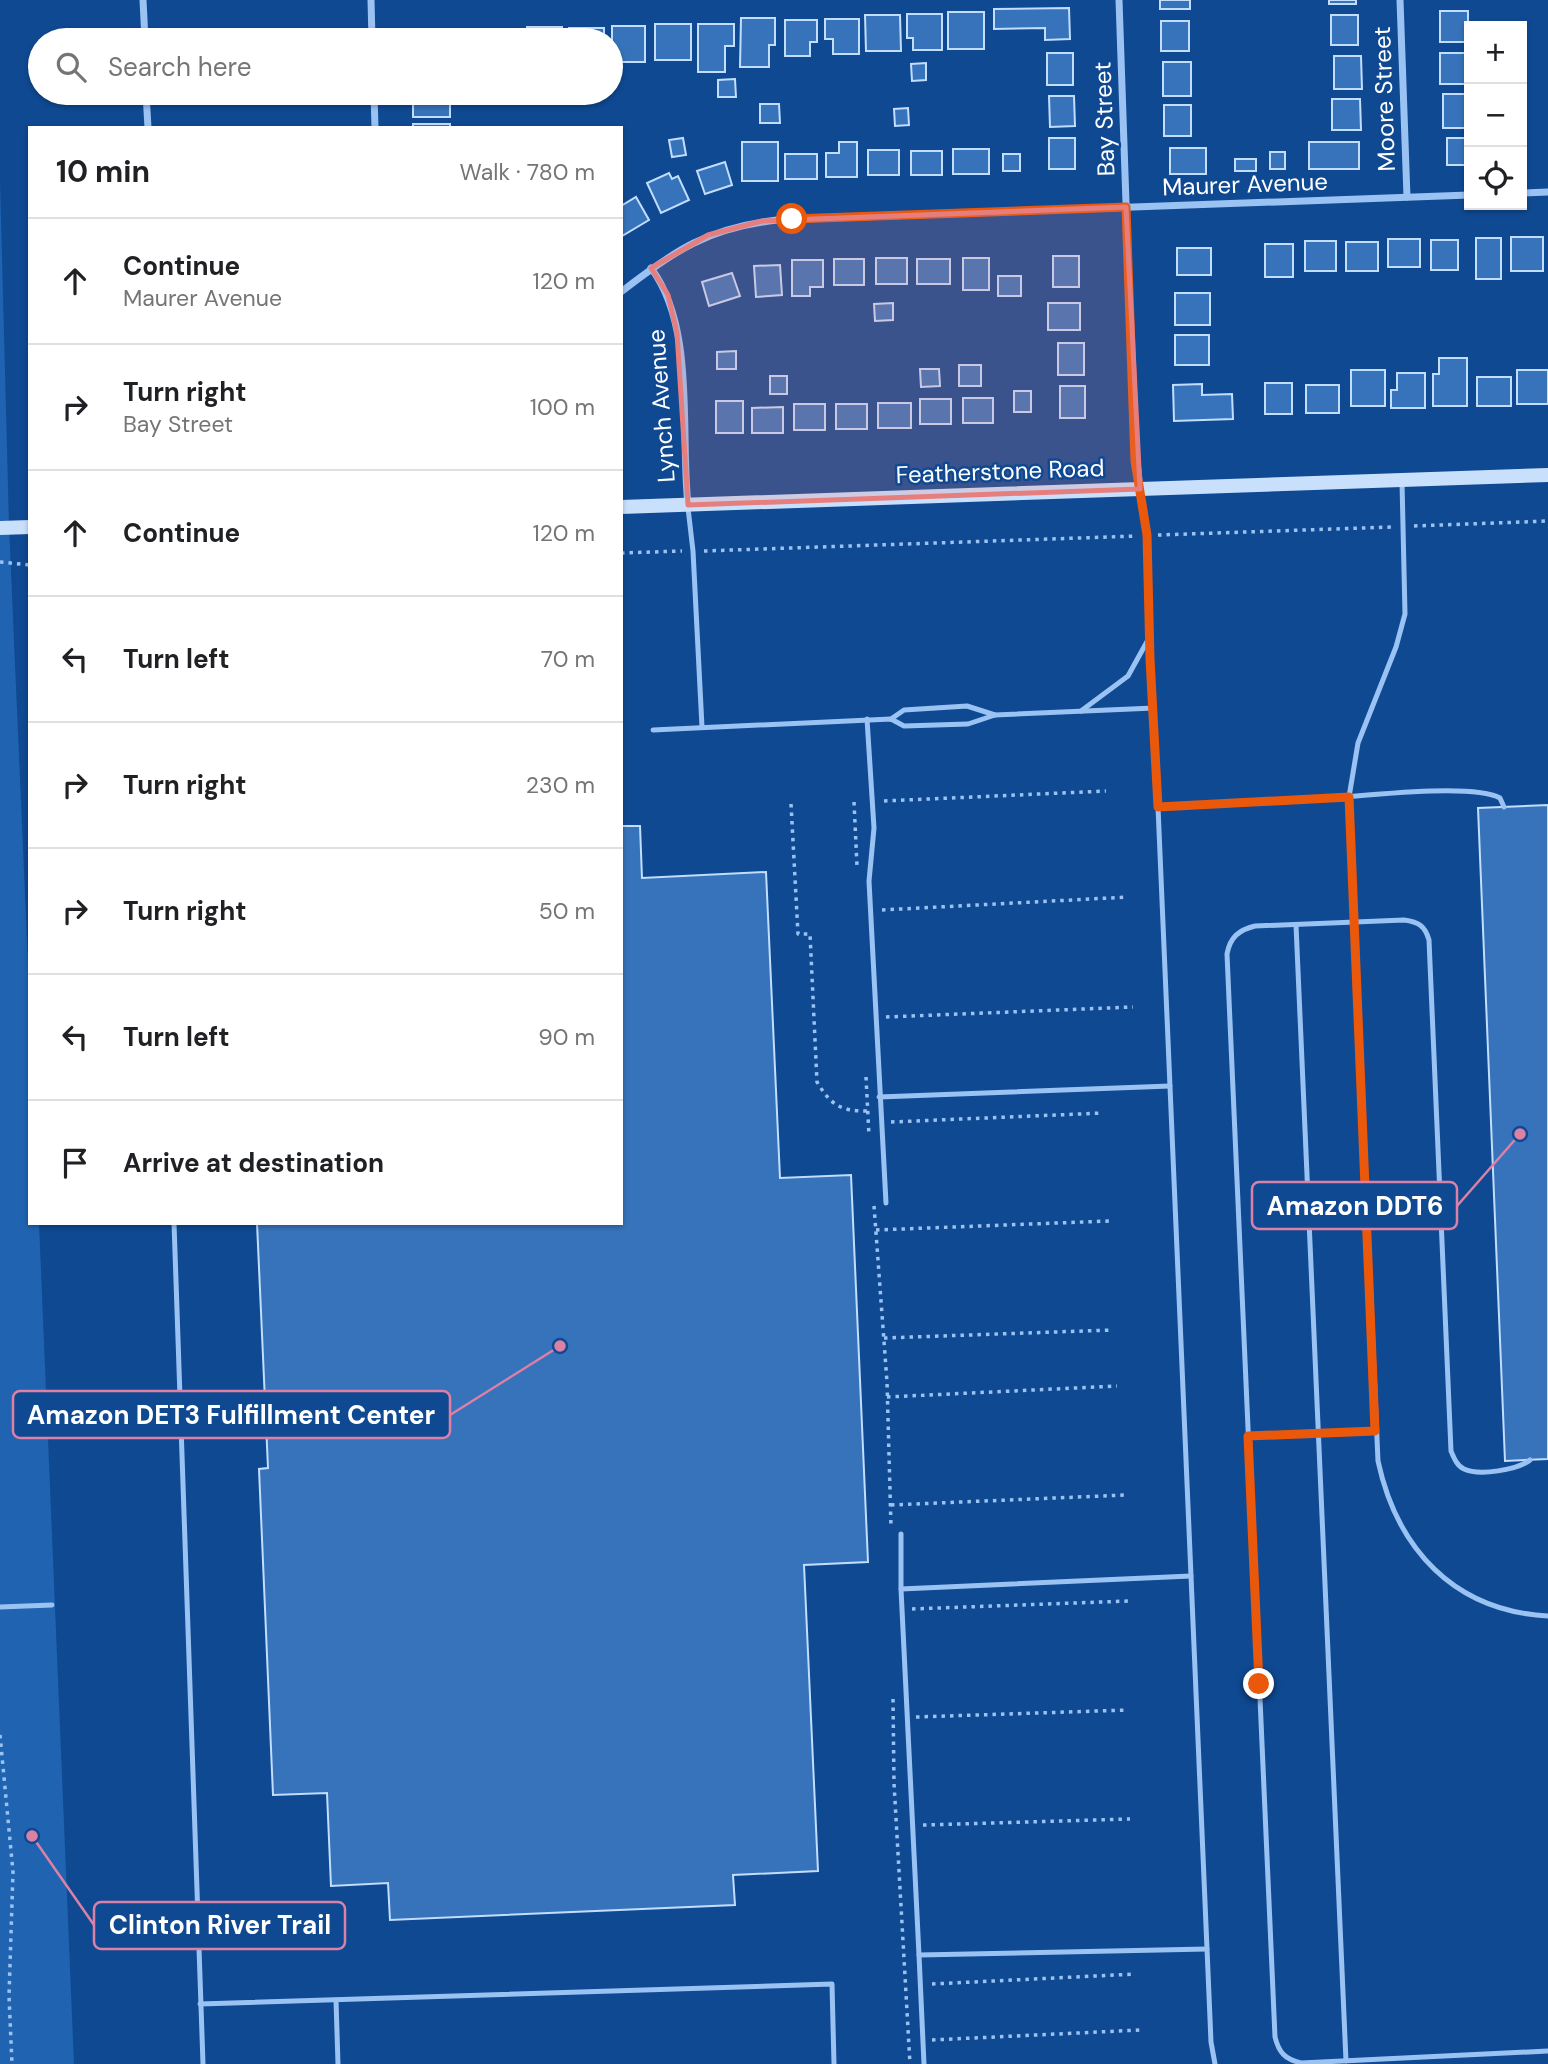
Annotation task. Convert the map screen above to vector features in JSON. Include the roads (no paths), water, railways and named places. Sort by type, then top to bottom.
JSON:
[{"type":"street","points":[[143,0],[144,28]]},
{"type":"street","points":[[371,0],[372,28]]},
{"type":"street","name":"Bay Street","points":[[1119,0],[1135,448],[1140,489]]},
{"type":"street","name":"Moore Street","points":[[1400,0],[1407,197]]},
{"type":"street","points":[[147,105],[148,126]]},
{"type":"street","points":[[374,105],[375,126]]},
{"type":"street","points":[[1527,193],[1548,192]]},
{"type":"street","name":"Maurer Avenue","points":[[623,290],[685,246],[708,235],[762,221],[1464,195]]},
{"type":"street","name":"Lynch Avenue","points":[[651,268],[668,295],[677,333],[682,367],[688,505]]},
{"type":"street","name":"Featherstone Road","points":[[623,507],[1548,475]]},
{"type":"street","points":[[0,528],[28,527]]},
{"type":"lane","points":[[1401,480],[1405,614],[1396,647],[1359,743],[1349,797],[1378,1461],[1391,1507],[1410,1542],[1428,1564],[1452,1583],[1501,1609],[1522,1615],[1548,1616]]},
{"type":"lane","points":[[1140,489],[1147,535],[1150,659],[1211,2042],[1215,2064]]},
{"type":"lane","points":[[688,505],[702,727]]},
{"type":"lane","points":[[1080,712],[1128,676],[1150,635]]},
{"type":"lane","points":[[891,719],[904,710],[967,706],[995,715]]},
{"type":"lane","points":[[653,730],[867,719],[891,719],[904,726],[968,724],[995,715],[1154,709]]},
{"type":"lane","points":[[867,719],[874,828],[869,881],[870,911],[886,1203]]},
{"type":"lane","points":[[1158,807],[1481,791],[1500,798],[1504,807]]},
{"type":"lane","points":[[1530,1460],[1512,1470],[1477,1471],[1465,1469],[1455,1461],[1451,1451],[1429,940],[1426,929],[1417,922],[1404,920],[1255,926],[1243,929],[1234,937],[1227,954],[1275,2037],[1278,2050],[1287,2060],[1301,2063],[1548,2051]]},
{"type":"lane","points":[[1296,925],[1346,2062]]},
{"type":"lane","points":[[879,1097],[1170,1086]]},
{"type":"lane","points":[[174,1225],[202,2064]]},
{"type":"lane","points":[[1248,1436],[1375,1431]]},
{"type":"lane","points":[[901,1534],[901,1589],[924,2064]]},
{"type":"lane","points":[[901,1589],[1191,1576]]},
{"type":"lane","points":[[0,1607],[52,1605]]},
{"type":"lane","points":[[919,1955],[1207,1949]]},
{"type":"lane","points":[[200,2004],[832,1984],[834,2064]]},
{"type":"lane","points":[[336,2000],[338,2064]]},
{"type":"place","name":"Amazon DDT6","points":[[1520,1134]]},
{"type":"place","name":"Amazon DET3 Fulfillment Center","points":[[560,1346]]},
{"type":"place","name":"Clinton River Trail","points":[[32,1836]]}]
